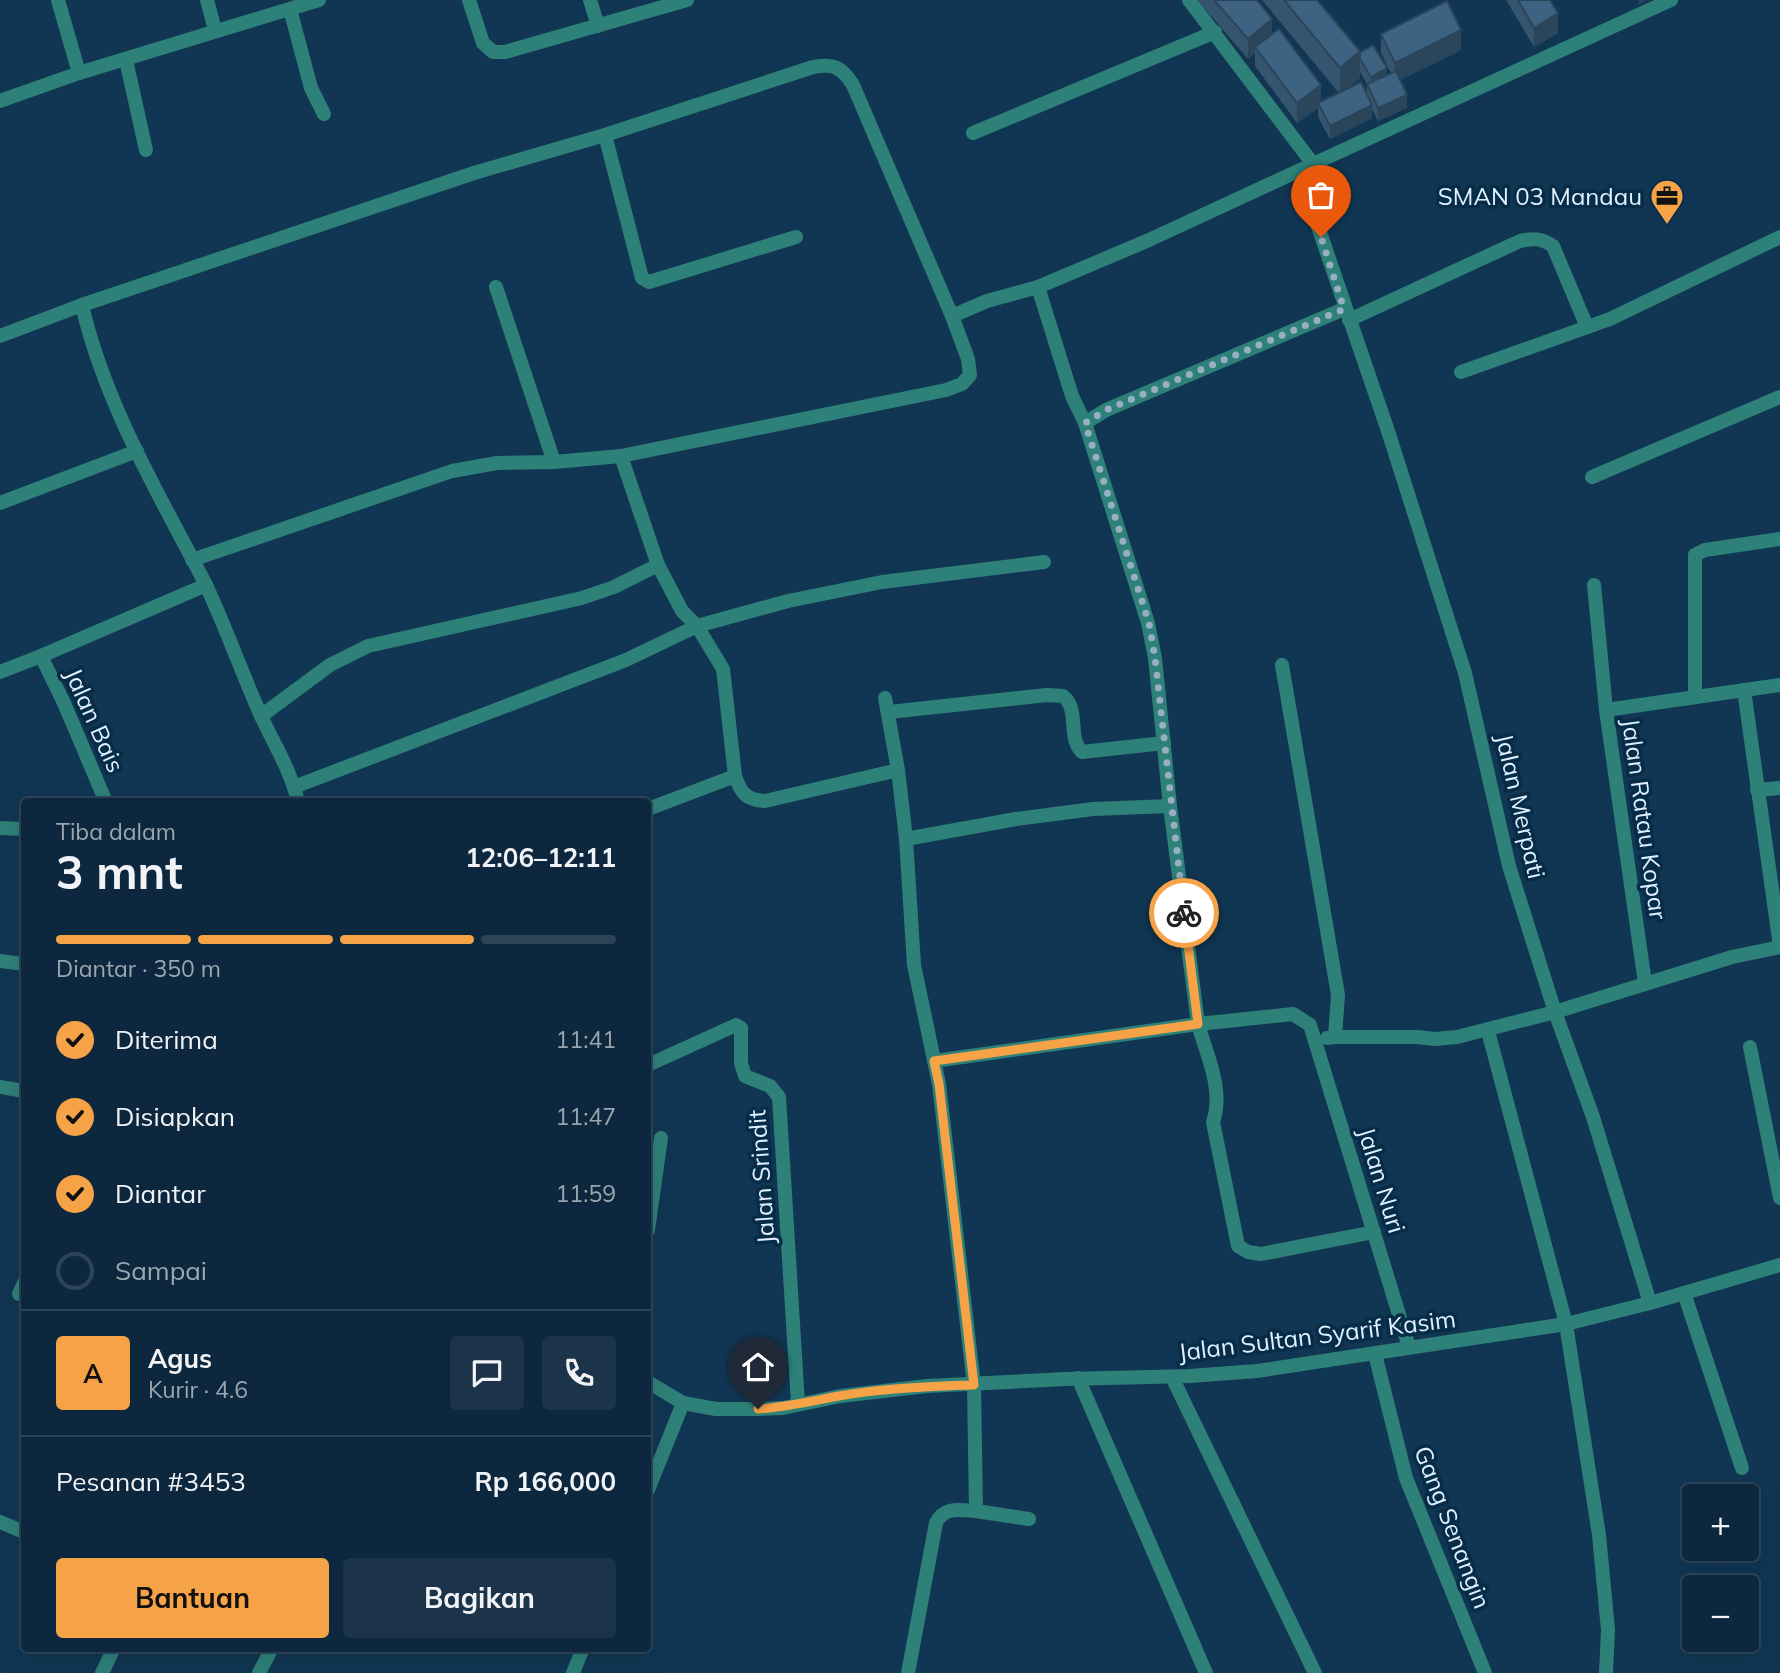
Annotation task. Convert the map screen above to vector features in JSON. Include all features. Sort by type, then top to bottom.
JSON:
[{"type":"street","points":[[58,0],[79,73]]},
{"type":"street","points":[[207,0],[215,30]]},
{"type":"street","points":[[0,101],[79,73],[319,0]]},
{"type":"street","points":[[469,0],[483,43],[494,52],[505,52],[687,0]]},
{"type":"street","points":[[590,0],[598,26]]},
{"type":"street","points":[[1189,0],[1313,164]]},
{"type":"street","points":[[953,316],[987,301],[1038,287],[1299,171],[1671,0]]},
{"type":"street","points":[[290,9],[311,88],[324,114]]},
{"type":"street","points":[[973,133],[1214,32]]},
{"type":"street","points":[[126,60],[146,150]]},
{"type":"street","points":[[0,337],[82,306],[474,173],[605,135],[813,67],[827,64],[839,67],[846,74],[953,316],[968,359],[970,375],[962,384],[946,390],[621,456],[554,462],[497,463],[452,471],[192,559]]},
{"type":"street","points":[[605,135],[645,281],[796,237]]},
{"type":"street","name":"Jalan Merpati","points":[[1299,171],[1388,431],[1465,674],[1509,866],[1555,1012],[1593,1117],[1650,1303]]},
{"type":"street","points":[[1461,372],[1610,319],[1780,237]]},
{"type":"street","points":[[1085,423],[1106,410],[1347,314],[1520,241],[1534,238],[1544,240],[1553,247],[1587,327]]},
{"type":"street","points":[[496,287],[554,462]]},
{"type":"street","points":[[1038,287],[1149,623],[1198,1024],[1217,1091],[1218,1108],[1213,1122],[1238,1246],[1248,1252],[1261,1254],[1374,1232]]},
{"type":"street","points":[[82,306],[96,356],[137,451],[230,635],[261,716],[296,794],[626,660],[697,626],[788,601],[882,582],[1044,562]]},
{"type":"street","points":[[1592,477],[1780,397]]},
{"type":"street","points":[[0,503],[137,451]]},
{"type":"street","points":[[621,456],[659,565],[682,611],[697,626],[723,669],[735,776],[745,796],[765,801],[898,770]]},
{"type":"street","points":[[1695,696],[1695,555],[1705,550],[1780,539]]},
{"type":"street","points":[[261,716],[330,665],[368,646],[582,598],[614,587],[659,565]]},
{"type":"street","points":[[1594,584],[1606,710]]},
{"type":"street","points":[[0,672],[206,585]]},
{"type":"street","name":"Jalan Bais","points":[[41,656],[104,798]]},
{"type":"street","points":[[1282,665],[1338,995],[1335,1037]]},
{"type":"street","name":"Jalan Ratau Kopar","points":[[1645,983],[1606,710],[1780,685]]},
{"type":"street","points":[[1316,1040],[1335,1037],[1436,1039],[1488,1031],[1732,957],[1780,947],[1744,690]]},
{"type":"street","points":[[976,1510],[974,1385],[939,1084],[914,965],[906,839],[887,705],[1063,696],[1071,704],[1077,744],[1082,752],[1164,743]]},
{"type":"street","points":[[651,807],[735,776]]},
{"type":"street","points":[[1757,790],[1780,788]]},
{"type":"street","points":[[906,839],[1016,819],[1080,811],[1170,806]]},
{"type":"street","points":[[0,828],[21,829]]},
{"type":"street","points":[[0,961],[21,964]]},
{"type":"street","name":"Jalan Nuri","points":[[1198,1024],[1293,1014],[1310,1025],[1409,1347]]},
{"type":"street","points":[[934,1061],[1198,1024]]},
{"type":"street","name":"Jalan Srindit","points":[[651,1064],[736,1025],[741,1028],[741,1063],[745,1076],[770,1086],[779,1097],[797,1404]]},
{"type":"street","points":[[1488,1031],[1566,1324],[1599,1535],[1608,1630],[1606,1673]]},
{"type":"street","points":[[1750,1047],[1780,1198]]},
{"type":"street","points":[[0,1087],[21,1090]]},
{"type":"street","points":[[651,1207],[660,1138]]},
{"type":"street","name":"Jalan Sultan Syarif Kasim","points":[[651,1384],[683,1403],[728,1409],[783,1408],[840,1396],[927,1387],[1257,1371],[1566,1324],[1780,1265]]},
{"type":"street","points":[[1684,1293],[1742,1468]]},
{"type":"street","name":"Gang Senangin","points":[[1375,1354],[1406,1478],[1485,1673]]},
{"type":"street","points":[[1172,1377],[1315,1673]]},
{"type":"street","points":[[1078,1378],[1206,1673]]},
{"type":"street","points":[[651,1483],[683,1403]]},
{"type":"street","points":[[908,1673],[938,1518],[949,1510],[976,1510],[1030,1519]]},
{"type":"street","points":[[0,1522],[21,1531]]},
{"type":"street","points":[[102,1673],[112,1652]]},
{"type":"street","points":[[259,1673],[270,1652]]},
{"type":"street","points":[[573,1673],[581,1652]]},
{"type":"building","points":[[1214,0],[1257,0],[1272,19],[1248,39]]},
{"type":"building","points":[[1284,0],[1317,0],[1360,51],[1340,68]]},
{"type":"building","points":[[1518,0],[1550,0],[1558,13],[1534,28]]},
{"type":"building","points":[[1447,1],[1461,30],[1395,63],[1381,34]]},
{"type":"building","points":[[1279,29],[1321,85],[1297,103],[1255,47]]},
{"type":"building","points":[[1373,45],[1387,68],[1371,77],[1360,59],[1360,52]]},
{"type":"building","points":[[1396,71],[1407,95],[1378,108],[1367,84]]},
{"type":"building","points":[[1361,82],[1372,105],[1330,126],[1318,103]]},
{"type":"way so far","points":[[1184,913],[1149,623],[1085,423],[1106,410],[1344,309],[1321,237]]},
{"type":"place","name":"SMAN 03 Mandau","points":[[1667,226]]},
{"type":"route","points":[[758,1409],[783,1408],[840,1396],[974,1385],[939,1084],[934,1061],[1198,1024],[1184,913]]}]
